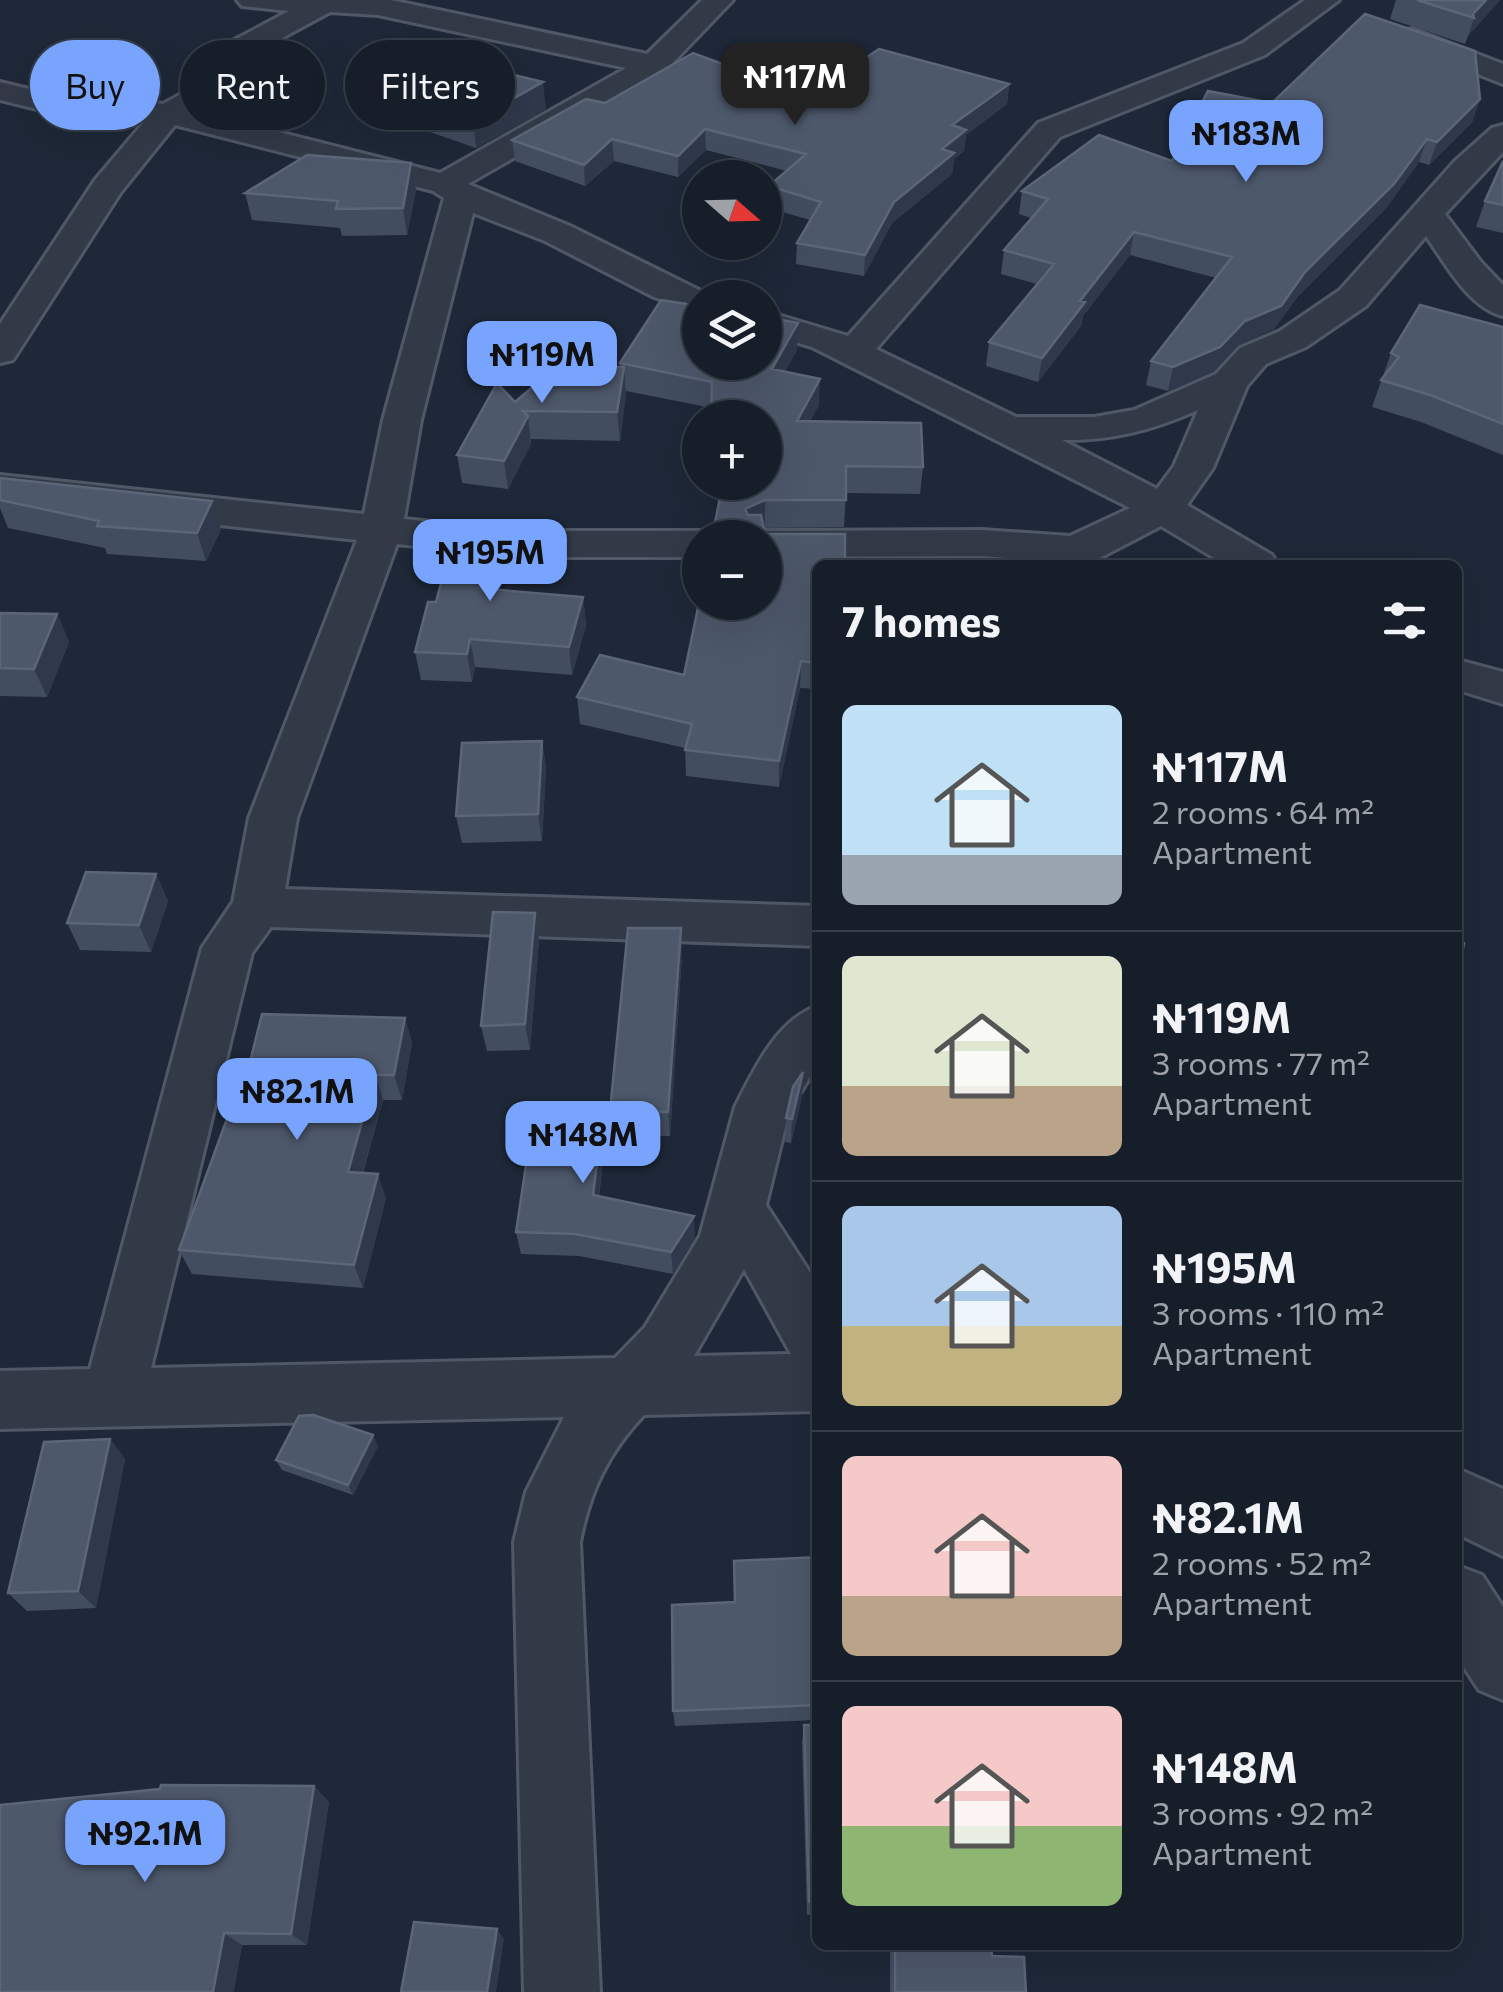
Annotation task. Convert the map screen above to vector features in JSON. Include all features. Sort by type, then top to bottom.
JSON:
[{"type":"street","points":[[252,0],[378,6],[654,65]]},
{"type":"street","points":[[114,1397],[228,948],[258,907],[273,818],[382,528],[453,190],[654,65],[718,0]]},
{"type":"street","points":[[255,40],[327,2]]},
{"type":"street","points":[[853,353],[1048,130],[1254,49],[1319,11]]},
{"type":"street","points":[[223,17],[232,40]]},
{"type":"street","points":[[1382,28],[1430,30],[1500,78]]},
{"type":"street","points":[[0,91],[37,100],[168,114],[453,190],[573,241],[626,273],[682,295]]},
{"type":"street","points":[[3,342],[107,187],[168,114],[180,108]]},
{"type":"street","points":[[782,544],[982,543],[1069,558],[1164,509],[1193,468],[1229,382],[1253,356],[1293,338],[1353,298],[1467,168],[1503,135]]},
{"type":"street","points":[[1429,215],[1468,270],[1503,304]]},
{"type":"street","points":[[782,327],[825,340],[1006,428],[1164,509],[1249,560]]},
{"type":"street","points":[[1006,428],[1094,429],[1144,420],[1229,382]]},
{"type":"street","points":[[0,488],[518,544],[682,544]]},
{"type":"street","points":[[1164,509],[1175,560]]},
{"type":"street","points":[[1462,676],[1503,688]]},
{"type":"street","points":[[258,907],[812,926]]},
{"type":"street","points":[[562,1992],[548,1542],[558,1492],[593,1425],[676,1330],[727,1244],[763,1107],[797,1050],[812,1034]]},
{"type":"street","points":[[736,1208],[812,1333]]},
{"type":"street","points":[[0,1400],[812,1382]]},
{"type":"street","points":[[1462,1502],[1503,1524]]},
{"type":"street","points":[[1462,1605],[1503,1666]]},
{"type":"building","points":[[1417,0],[1486,0],[1473,14],[1474,18]]},
{"type":"building","points":[[1365,14],[1475,51],[1480,99],[1437,142],[1427,139],[1394,184],[1305,272],[1281,306],[1245,321],[1220,347],[1173,367],[1151,361],[1232,257],[1134,232],[1042,358],[989,342],[1054,264],[1004,250],[1048,199],[1022,191],[1099,135],[1172,161],[1208,91],[1272,103]]},
{"type":"building","points":[[879,49],[1009,84],[952,125],[966,130],[942,149],[954,153],[894,202],[865,255],[797,243],[821,202],[782,190],[782,175],[806,154],[705,129],[678,156],[612,139],[584,165],[512,140],[586,99],[605,103],[693,53],[739,70],[755,54],[846,71]]},
{"type":"building","points":[[515,75],[543,82],[515,98]]},
{"type":"building","points":[[307,155],[411,163],[403,208],[336,209],[338,201],[245,193]]},
{"type":"building","points":[[1503,161],[1503,205],[1485,201]]},
{"type":"building","points":[[661,300],[682,303],[682,376],[620,363]]},
{"type":"building","points":[[1420,305],[1503,327],[1503,424],[1381,380],[1399,357],[1391,353]]},
{"type":"building","points":[[782,320],[798,323],[782,351]]},
{"type":"building","points":[[557,366],[624,367],[617,412],[523,411],[528,416],[504,461],[457,455],[497,383],[515,402]]},
{"type":"building","points":[[782,371],[820,379],[797,421],[921,423],[923,467],[846,466],[846,500],[782,500],[782,400],[712,400],[712,382],[702,380],[782,380]]},
{"type":"building","points":[[0,478],[212,501],[197,533],[97,526],[99,521],[0,500]]},
{"type":"building","points":[[719,500],[765,500],[745,509],[748,515],[761,515],[762,520],[716,520]]},
{"type":"building","points":[[456,526],[503,531],[488,589],[583,597],[569,647],[470,639],[467,654],[415,652],[428,602],[436,602]]},
{"type":"building","points":[[782,534],[845,534],[845,560],[812,560],[812,662],[801,661],[779,761],[685,750],[692,724],[577,697],[600,655],[684,675],[695,620],[782,620]]},
{"type":"building","points":[[0,613],[57,614],[34,669],[0,668]]},
{"type":"building","points":[[542,741],[538,814],[456,816],[462,743]]},
{"type":"building","points":[[86,872],[156,874],[139,925],[67,923]]},
{"type":"building","points":[[493,912],[535,913],[525,1024],[481,1026]]},
{"type":"building","points":[[628,928],[681,928],[668,1112],[610,1111]]},
{"type":"building","points":[[262,1014],[405,1018],[394,1075],[375,1075],[348,1172],[378,1174],[354,1265],[179,1250],[229,1113],[237,1114]]},
{"type":"building","points":[[803,1072],[792,1119],[786,1118],[793,1087]]},
{"type":"building","points":[[535,1105],[604,1108],[593,1195],[694,1216],[671,1252],[575,1234],[516,1232]]},
{"type":"building","points":[[313,1415],[373,1435],[348,1485],[276,1460],[299,1416]]},
{"type":"building","points":[[110,1439],[78,1591],[8,1593],[44,1442]]},
{"type":"building","points":[[812,1557],[812,1705],[673,1711],[672,1605],[735,1602],[734,1561]]},
{"type":"building","points":[[804,1725],[812,1725],[809,1902]]},
{"type":"building","points":[[161,1785],[314,1786],[291,1934],[224,1933],[213,1992],[0,1992],[0,1805],[160,1789]]},
{"type":"building","points":[[414,1922],[497,1929],[487,1992],[401,1992]]},
{"type":"building","points":[[895,1950],[991,1950],[992,1956],[1024,1957],[1026,1992],[895,1992]]}]
